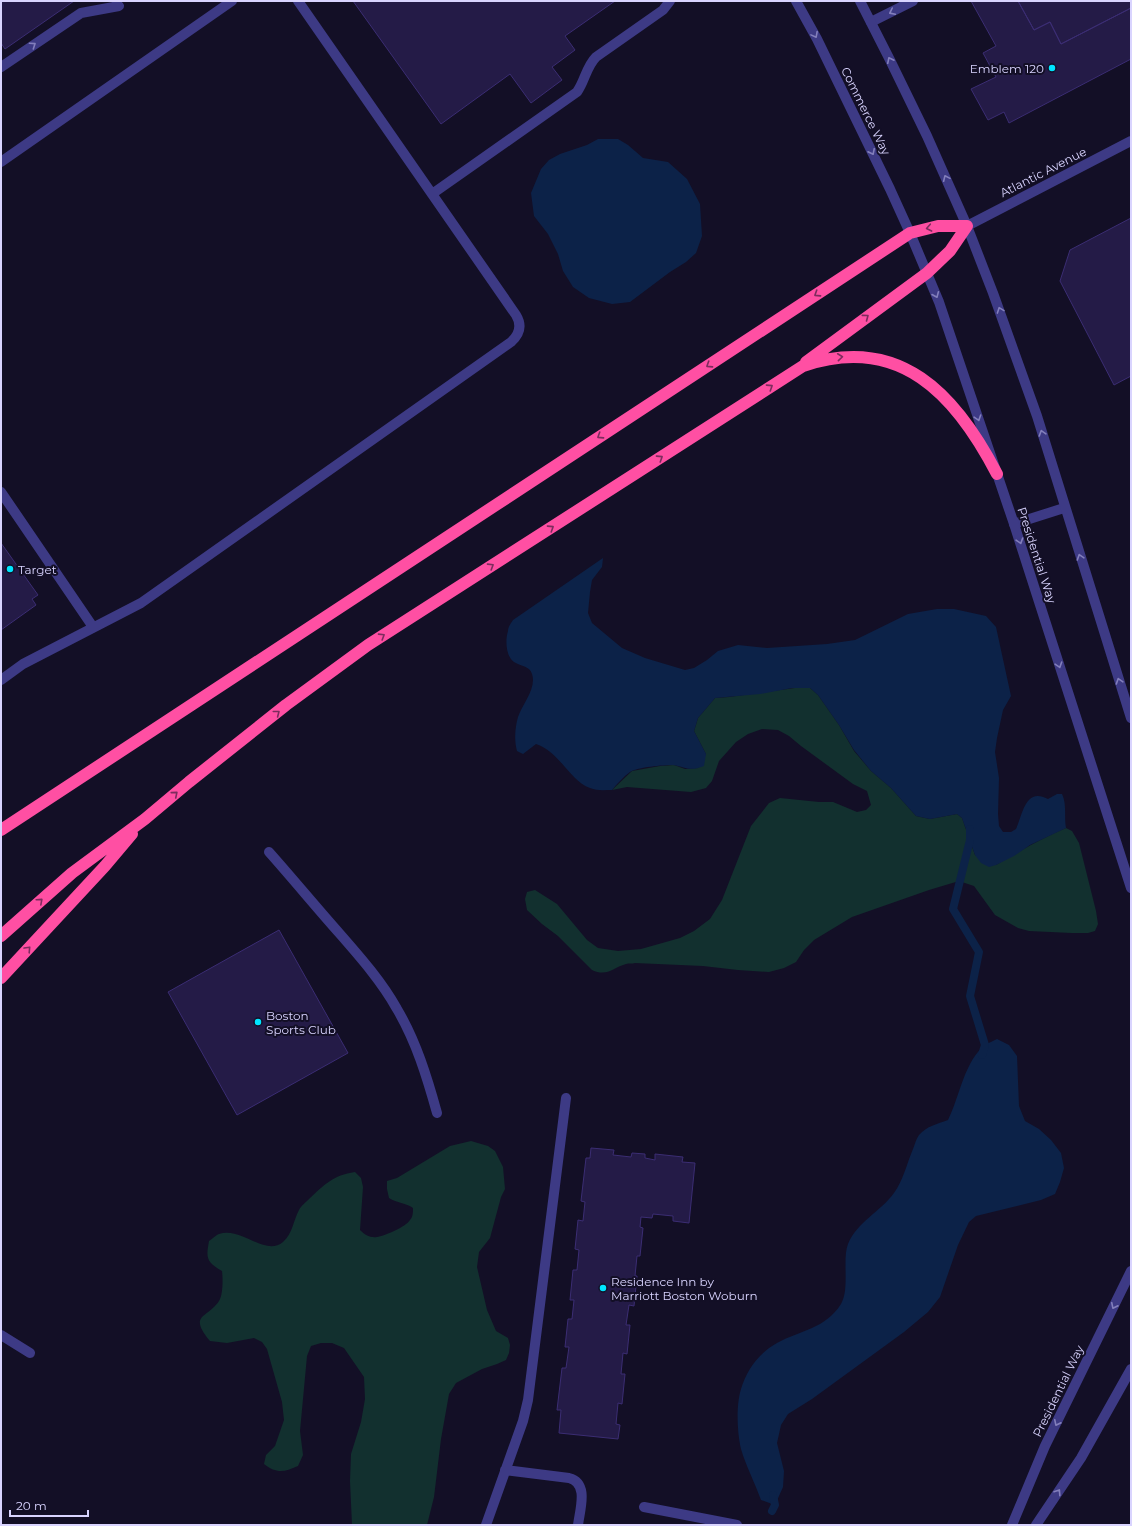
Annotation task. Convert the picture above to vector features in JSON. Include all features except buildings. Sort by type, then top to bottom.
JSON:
[{"type":"highway","points":[[1,830],[910,233],[938,226],[968,226]]},
{"type":"highway","points":[[790,374],[927,273],[950,251],[968,226]]},
{"type":"highway","points":[[1,936],[72,873],[145,819],[188,782],[286,705],[368,645],[803,366],[817,361],[844,356],[873,358],[899,365],[922,378],[946,399],[977,439],[997,474]]},
{"type":"highway","points":[[1,978],[105,866],[145,819]]},
{"type":"street","points":[[1,162],[232,1]]},
{"type":"street","points":[[1,680],[23,664],[141,603],[511,342],[517,336],[520,326],[516,315],[298,1]]},
{"type":"street","points":[[432,194],[577,92],[584,82],[590,63],[596,56],[663,10],[670,1]]},
{"type":"street","name":"Commerce Way","points":[[796,1],[910,233]]},
{"type":"street","points":[[860,1],[927,136],[968,226],[1005,323],[1037,416],[1064,508],[1131,718]]},
{"type":"street","points":[[871,22],[913,1]]},
{"type":"street","points":[[1,67],[81,13],[119,6]]},
{"type":"street","name":"Atlantic Avenue","points":[[968,226],[1131,141]]},
{"type":"street","name":"Presidential Way","points":[[910,233],[951,337],[1014,524],[1131,888]]},
{"type":"street","points":[[1,492],[93,628]]},
{"type":"street","points":[[1014,524],[1064,508]]},
{"type":"street","points":[[269,852],[363,961],[393,1002],[411,1035],[422,1062],[437,1113]]},
{"type":"street","points":[[486,1525],[523,1421],[528,1400],[566,1098]]},
{"type":"street","name":"Presidential Way","points":[[1012,1525],[1045,1446],[1131,1271]]},
{"type":"street","points":[[1,1335],[30,1353]]},
{"type":"street","points":[[1036,1525],[1081,1458],[1131,1369]]},
{"type":"street","points":[[505,1470],[569,1478],[577,1481],[582,1492],[578,1525]]},
{"type":"street","points":[[644,1507],[737,1525]]},
{"type":"green space","points":[[802,687],[810,688],[818,695],[839,725],[854,751],[871,771],[891,788],[916,816],[930,819],[957,814],[962,818],[975,855],[996,865],[1030,845],[1057,832],[1066,828],[1072,831],[1079,843],[1096,911],[1098,924],[1095,931],[1088,933],[1072,933],[1029,931],[1018,928],[995,915],[974,886],[959,881],[852,917],[814,940],[804,950],[796,962],[784,968],[769,972],[703,966],[635,963],[626,964],[602,973],[592,970],[558,936],[527,910],[525,899],[527,892],[535,890],[557,904],[587,940],[598,948],[618,951],[641,949],[680,938],[694,931],[710,919],[722,900],[751,826],[769,803],[780,798],[833,802],[857,812],[866,810],[871,805],[867,791],[853,784],[789,736],[778,730],[762,729],[748,734],[736,742],[719,761],[712,781],[706,788],[691,792],[627,787],[612,790],[632,771],[674,765],[685,769],[698,768],[706,754],[694,731],[698,718],[715,698]]},
{"type":"green space","points":[[471,1141],[488,1146],[495,1151],[503,1167],[505,1189],[501,1197],[490,1238],[479,1252],[477,1267],[487,1310],[496,1331],[508,1338],[510,1345],[509,1353],[506,1360],[482,1369],[456,1383],[449,1394],[441,1439],[434,1497],[427,1525],[352,1525],[350,1481],[351,1454],[361,1422],[365,1399],[364,1377],[344,1348],[332,1343],[321,1343],[311,1346],[307,1356],[300,1431],[303,1455],[298,1466],[285,1471],[277,1471],[264,1464],[266,1455],[275,1446],[284,1420],[282,1402],[267,1349],[262,1342],[254,1338],[227,1343],[210,1341],[200,1326],[200,1321],[202,1318],[219,1301],[223,1282],[222,1271],[213,1265],[208,1259],[209,1241],[218,1235],[227,1233],[236,1234],[268,1246],[276,1246],[283,1242],[286,1238],[291,1231],[300,1209],[314,1194],[329,1181],[347,1173],[355,1172],[361,1178],[363,1187],[360,1230],[370,1237],[385,1235],[408,1223],[412,1217],[413,1211],[413,1208],[410,1206],[389,1198],[387,1181],[397,1178],[450,1146]]},
{"type":"water","points":[[598,139],[618,139],[628,145],[643,158],[668,162],[687,179],[700,204],[702,236],[696,253],[686,262],[630,302],[612,304],[589,298],[573,287],[563,271],[558,254],[548,234],[534,216],[531,193],[541,169],[549,160],[560,154],[587,145]]},
{"type":"water","points":[[603,558],[602,567],[592,580],[588,613],[592,623],[622,648],[645,658],[685,670],[694,668],[718,651],[738,645],[767,648],[827,644],[855,640],[908,614],[937,609],[954,609],[986,616],[996,627],[1011,696],[1003,710],[995,752],[999,778],[999,826],[1003,832],[1011,832],[1016,829],[1023,810],[1030,799],[1040,796],[1048,799],[1057,794],[1062,794],[1064,798],[1066,828],[1030,845],[1014,856],[996,865],[989,867],[981,863],[975,855],[962,818],[957,814],[930,819],[916,816],[891,788],[871,771],[854,750],[818,695],[810,688],[792,688],[760,694],[715,698],[698,718],[694,731],[706,754],[704,766],[691,769],[669,765],[634,770],[627,774],[612,790],[595,790],[583,784],[576,779],[552,753],[536,744],[523,754],[517,751],[515,738],[517,721],[531,691],[533,679],[529,669],[514,662],[509,656],[506,643],[509,627],[513,620]]},
{"type":"water","points":[[997,1039],[1009,1045],[1017,1056],[1019,1106],[1025,1121],[1039,1129],[1051,1140],[1061,1153],[1064,1168],[1055,1194],[1041,1200],[976,1216],[969,1222],[958,1245],[940,1297],[928,1312],[904,1332],[812,1399],[788,1414],[781,1425],[777,1443],[784,1471],[783,1487],[775,1505],[761,1500],[743,1455],[739,1435],[739,1395],[750,1368],[759,1357],[777,1343],[820,1324],[835,1312],[844,1298],[846,1282],[846,1250],[852,1236],[857,1229],[894,1193],[919,1135],[929,1127],[948,1120],[963,1080],[973,1059],[987,1044]]},
{"type":"waterway","points":[[970,829],[970,840],[953,909],[979,952],[970,996],[985,1045],[982,1055]]},
{"type":"waterway","points":[[772,1511],[775,1505],[773,1495]]},
{"type":"place","name":"Emblem 120","points":[[1052,68]]},
{"type":"place","name":"Target","points":[[10,569]]},
{"type":"place","name":"Boston Sports Club","points":[[258,1022]]},
{"type":"place","name":"Residence Inn by Marriott Boston Woburn","points":[[603,1288]]}]
